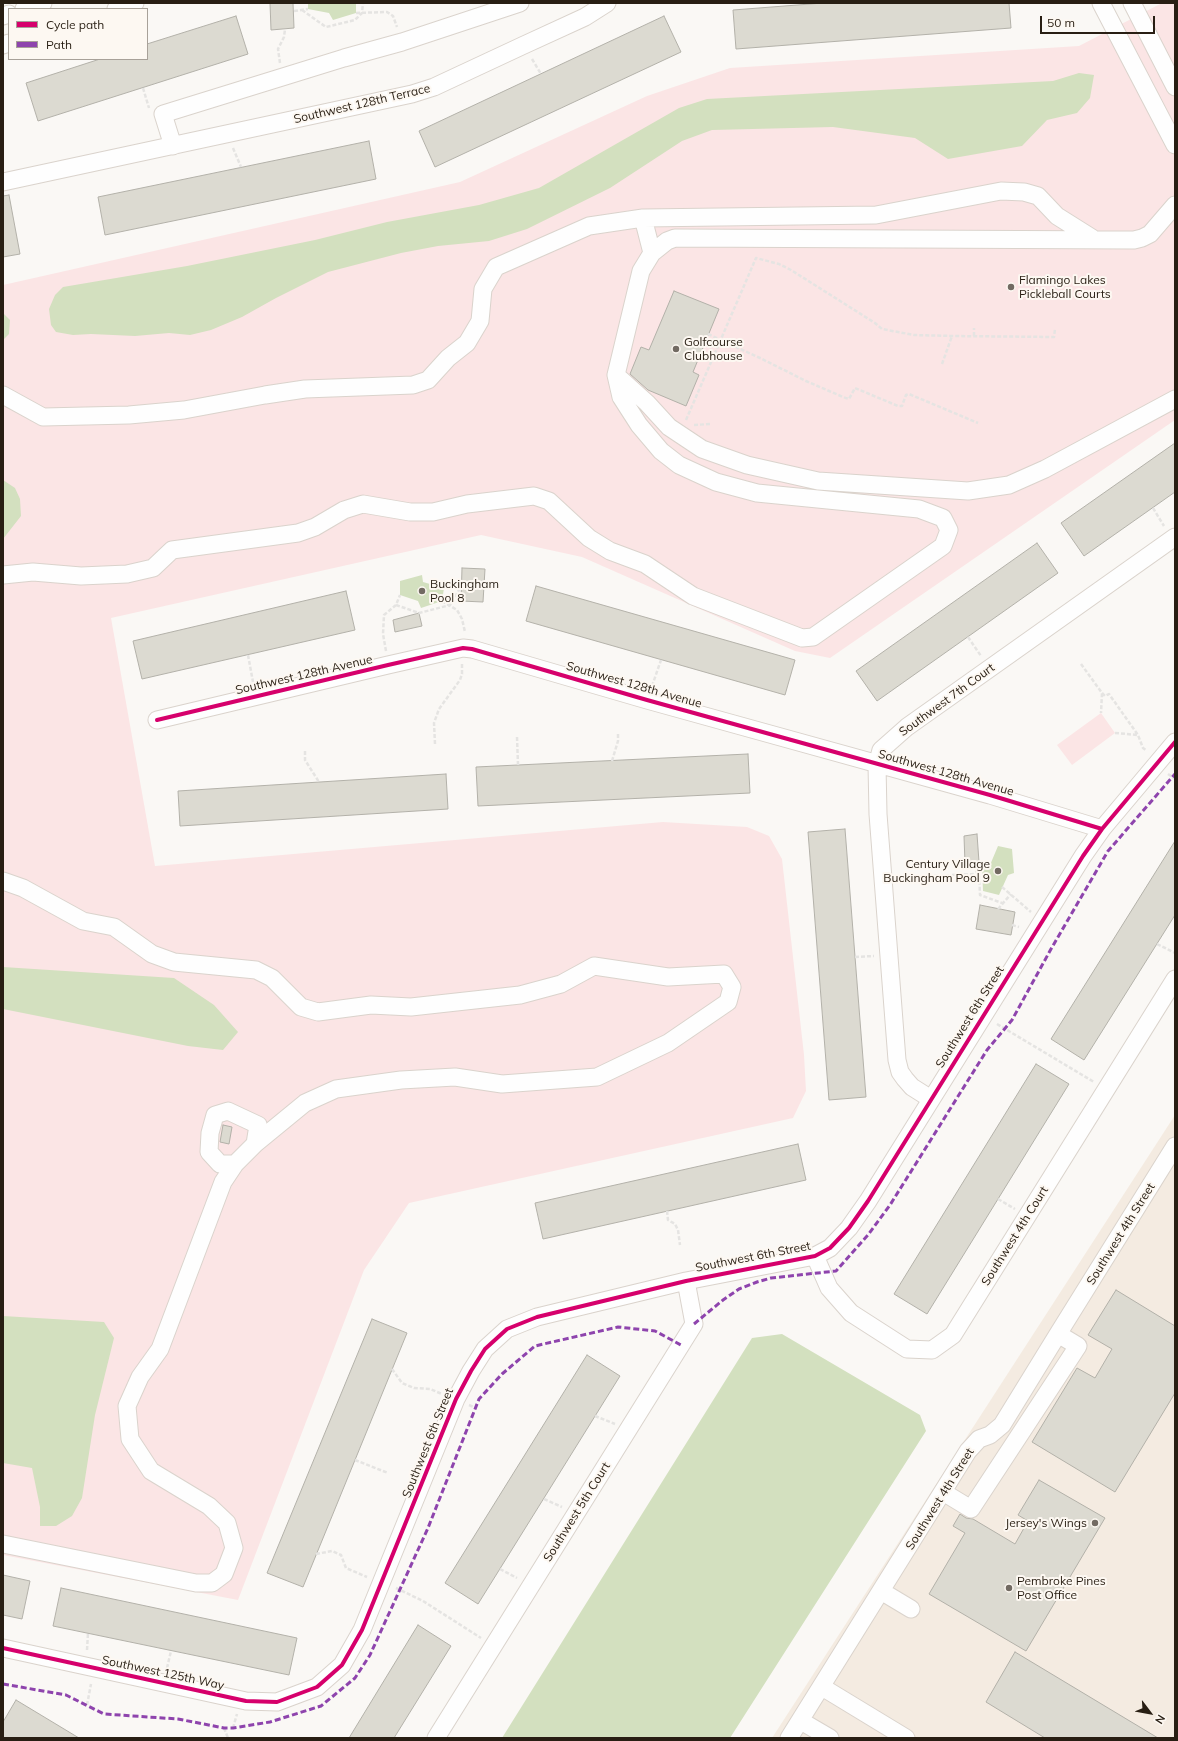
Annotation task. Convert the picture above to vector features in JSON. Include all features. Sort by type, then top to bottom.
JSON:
[{"type":"street","points":[[27,8],[43,3]]},
{"type":"street","points":[[119,8],[135,3]]},
{"type":"street","points":[[172,146],[163,114],[284,76],[402,42],[520,3]]},
{"type":"street","name":"Southwest 128th Terrace","points":[[3,182],[390,100],[434,87],[585,17],[608,3]]},
{"type":"street","points":[[1101,3],[1175,145]]},
{"type":"street","points":[[1132,3],[1175,87]]},
{"type":"street","points":[[3,396],[43,417],[129,415],[184,410],[265,395],[306,390],[414,385],[428,380],[448,358],[467,343],[480,321],[483,289],[496,267],[589,226],[643,218],[876,215],[1000,191],[1024,192],[1038,196],[1058,216],[1092,238]]},
{"type":"street","points":[[3,574],[33,572],[81,576],[127,574],[153,568],[172,550],[298,533],[315,527],[344,510],[363,504],[410,512],[433,512],[467,504],[534,496],[549,501],[589,538],[610,550],[646,564],[693,596],[802,638],[814,637],[943,546],[949,530],[943,518],[919,509],[758,493],[716,482],[679,465],[661,451],[639,424],[621,397],[616,375],[641,271],[652,253],[667,241],[675,238],[690,237],[781,239],[1092,238],[1117,240],[1142,238],[1150,234],[1175,205]]},
{"type":"street","points":[[643,218],[652,253]]},
{"type":"street","points":[[616,375],[647,403],[669,427],[702,449],[747,465],[818,480],[968,491],[1009,485],[1045,469],[1175,399]]},
{"type":"street","name":"Southwest 7th Court","points":[[931,1099],[912,1087],[900,1072],[897,1060],[879,828],[877,764],[881,750],[906,727],[1174,538]]},
{"type":"street","name":"Southwest 128th Avenue","points":[[157,720],[463,648],[482,650],[647,700],[1102,829]]},
{"type":"street","name":"Southwest 6th Street","points":[[317,1687],[342,1665],[362,1630],[456,1399],[485,1349],[506,1329],[537,1317],[686,1281],[815,1256],[830,1248],[849,1228],[868,1201],[1041,921],[1102,829],[1175,742]]},
{"type":"street","points":[[3,881],[23,888],[83,921],[114,927],[152,954],[174,962],[256,970],[272,978],[302,1007],[318,1012],[371,1005],[411,1007],[520,995],[561,984],[594,966],[668,977],[724,974],[732,986],[728,1002],[668,1043],[596,1077],[502,1084],[454,1077],[401,1080],[336,1089],[305,1103],[255,1144],[235,1164],[223,1182],[160,1349],[140,1377],[127,1406],[130,1439],[151,1471],[209,1506],[226,1523],[234,1548],[224,1574],[212,1583],[196,1583],[3,1544]]},
{"type":"street","name":"Southwest 4th Court","points":[[815,1256],[829,1288],[851,1313],[907,1349],[932,1350],[954,1335],[1175,979]]},
{"type":"street","points":[[235,1164],[220,1164],[209,1152],[210,1133],[216,1116],[228,1111],[258,1125],[255,1144]]},
{"type":"street","name":"Southwest 4th Street","points":[[789,1738],[968,1451],[979,1439],[990,1435],[1002,1425],[1175,1146]]},
{"type":"street","name":"Southwest 5th Court","points":[[436,1738],[694,1324],[686,1281]]},
{"type":"street","points":[[943,1492],[971,1509],[1078,1346],[1058,1334]]},
{"type":"street","points":[[882,1591],[910,1609]]},
{"type":"street","name":"Southwest 125th Way","points":[[3,1648],[246,1701],[277,1702],[317,1687]]},
{"type":"street","points":[[822,1687],[906,1738]]},
{"type":"street","points":[[800,1721],[822,1736]]},
{"type":"path","points":[[302,10],[326,27],[355,20],[362,13],[363,3]]},
{"type":"path","points":[[294,12],[308,9]]},
{"type":"path","points":[[356,13],[387,12],[393,16],[402,42]]},
{"type":"path","points":[[284,29],[285,33],[278,53],[284,76]]},
{"type":"path","points":[[143,88],[149,110]]},
{"type":"path","points":[[228,134],[241,167]]},
{"type":"path","points":[[685,424],[756,258],[778,264],[791,270],[875,322],[882,329],[914,334],[952,336],[1054,337],[1055,329]]},
{"type":"path","points":[[974,328],[974,336]]},
{"type":"path","points":[[708,334],[806,381],[849,399],[855,388],[902,406],[906,395],[909,394],[978,423]]},
{"type":"path","points":[[942,364],[952,336]]},
{"type":"path","points":[[1153,508],[1174,538]]},
{"type":"path","points":[[396,605],[419,613],[450,606],[462,585]]},
{"type":"path","points":[[388,665],[383,634],[384,615],[396,605],[400,595]]},
{"type":"path","points":[[435,744],[434,723],[439,709],[462,674],[463,648],[466,638],[462,619],[457,610],[442,601]]},
{"type":"path","points":[[968,637],[976,651],[991,668]]},
{"type":"path","points":[[248,655],[256,696]]},
{"type":"path","points":[[647,700],[661,660]]},
{"type":"path","points":[[1081,664],[1102,693],[1105,696],[1109,694],[1138,735]]},
{"type":"path","points":[[1101,713],[1102,693]]},
{"type":"path","points":[[612,761],[618,741],[618,732]]},
{"type":"path","points":[[517,737],[518,765]]},
{"type":"path","points":[[306,751],[305,760],[319,782]]},
{"type":"path","points":[[977,863],[980,869],[980,895],[1002,903]]},
{"type":"path","points":[[934,876],[973,874],[980,869]]},
{"type":"path","points":[[998,908],[1010,894]]},
{"type":"path","points":[[1157,944],[1175,953]]},
{"type":"path","points":[[982,1016],[1106,1090]]},
{"type":"path","points":[[667,1211],[668,1220],[675,1224],[678,1230],[680,1245]]},
{"type":"path","points":[[392,1369],[402,1382],[414,1388],[430,1389],[476,1408]]},
{"type":"path","points":[[595,1416],[608,1420],[627,1431]]},
{"type":"path","points":[[355,1460],[388,1473]]},
{"type":"path","points":[[316,1554],[332,1551],[341,1556],[346,1568],[423,1601],[494,1645]]},
{"type":"path","points":[[224,1728],[228,1738]]},
{"type":"shaded area","points":[[308,3],[356,3],[356,13],[333,20],[329,13],[308,9]]},
{"type":"shaded area","points":[[1162,3],[1175,3],[1175,420],[830,658],[795,651],[582,557],[481,535],[111,618],[155,866],[663,822],[747,827],[769,836],[782,859],[804,1055],[806,1091],[793,1118],[409,1203],[364,1270],[238,1600],[3,1555],[3,285],[460,182],[647,96],[730,68],[1079,46]]},
{"type":"shaded area","points":[[1079,73],[1094,75],[1090,98],[1077,113],[1047,120],[1022,146],[948,159],[915,138],[833,127],[712,130],[682,141],[610,188],[527,229],[489,241],[438,246],[401,253],[328,272],[242,317],[211,330],[190,335],[169,333],[135,336],[91,334],[73,335],[56,332],[51,325],[49,309],[55,295],[63,287],[187,266],[315,240],[387,222],[479,205],[539,188],[679,108],[707,99],[1053,81]]},
{"type":"shaded area","points":[[3,313],[10,320],[9,334],[3,340]]},
{"type":"shaded area","points":[[3,480],[15,488],[20,499],[21,516],[3,539]]},
{"type":"shaded area","name":"Buckingham Pool 8","points":[[422,575],[423,582],[444,588],[442,601],[421,608],[418,601],[400,595],[400,581]]},
{"type":"shaded area","points":[[1101,713],[1115,733],[1072,765],[1057,745]]},
{"type":"shaded area","name":"Century Village Buckingham Pool 9","points":[[998,846],[1012,849],[1014,873],[1008,875],[999,895],[983,891],[982,868],[990,865]]},
{"type":"shaded area","points":[[3,967],[174,978],[214,1005],[238,1032],[223,1050],[188,1046],[3,1009]]},
{"type":"shaded area","points":[[1175,1115],[1175,1738],[772,1738]]},
{"type":"shaded area","points":[[3,1316],[104,1322],[114,1338],[95,1415],[82,1498],[72,1516],[56,1526],[40,1526],[40,1507],[32,1468],[3,1463]]},
{"type":"shaded area","points":[[782,1334],[920,1415],[926,1431],[730,1738],[502,1738],[752,1338]]},
{"type":"building","points":[[270,3],[293,3],[294,28],[271,30]]},
{"type":"building","points":[[823,3],[1009,3],[1011,28],[736,49],[733,10]]},
{"type":"building","points":[[236,16],[248,54],[38,121],[26,83],[97,60],[148,60],[148,44]]},
{"type":"building","points":[[664,16],[681,52],[435,167],[419,131]]},
{"type":"building","points":[[369,141],[376,179],[105,235],[98,197]]},
{"type":"building","points":[[9,195],[20,254],[3,257],[3,196]]},
{"type":"building","name":"Golfcourse Clubhouse","points":[[674,291],[719,309],[693,372],[699,375],[686,406],[648,390],[630,374],[641,347],[649,350]]},
{"type":"building","points":[[1175,443],[1175,492],[1084,556],[1061,523]]},
{"type":"building","points":[[1037,543],[1058,573],[877,701],[856,671]]},
{"type":"building","points":[[462,568],[485,569],[483,602],[461,601]]},
{"type":"building","points":[[536,586],[795,660],[785,695],[526,621]]},
{"type":"building","points":[[346,591],[355,630],[142,679],[133,641]]},
{"type":"building","points":[[419,613],[422,626],[395,632],[393,620]]},
{"type":"building","points":[[748,754],[750,793],[478,806],[476,767]]},
{"type":"building","points":[[446,774],[448,809],[180,826],[178,791]]},
{"type":"building","points":[[845,829],[866,1097],[829,1100],[808,832]]},
{"type":"building","points":[[977,834],[979,862],[965,864],[964,836]]},
{"type":"building","points":[[1175,841],[1175,915],[1084,1060],[1051,1039]]},
{"type":"building","points":[[980,905],[1015,912],[1011,935],[976,929]]},
{"type":"building","points":[[1036,1064],[1069,1084],[927,1314],[894,1294]]},
{"type":"building","points":[[223,1125],[232,1127],[229,1144],[220,1142]]},
{"type":"building","points":[[798,1144],[806,1180],[543,1239],[535,1203]]},
{"type":"building","points":[[1116,1290],[1175,1326],[1175,1393],[1115,1492],[1032,1442],[1077,1368],[1095,1378],[1112,1349],[1088,1335]]},
{"type":"building","points":[[372,1319],[407,1333],[303,1587],[267,1573]]},
{"type":"building","points":[[587,1355],[620,1376],[478,1604],[445,1583]]},
{"type":"building","points":[[1039,1480],[1105,1518],[1026,1651],[929,1594],[965,1533],[953,1526],[960,1514],[966,1518],[973,1519],[1015,1544],[1028,1521],[1018,1515]]},
{"type":"building","points":[[3,1575],[30,1581],[22,1619],[3,1615]]},
{"type":"building","points":[[61,1588],[297,1638],[289,1675],[53,1626]]},
{"type":"building","points":[[418,1625],[451,1646],[394,1738],[349,1738]]},
{"type":"building","points":[[1015,1652],[1158,1738],[1045,1738],[986,1702]]},
{"type":"building","points":[[16,1700],[79,1738],[3,1738],[3,1722]]},
{"type":"marked path","points":[[694,1324],[739,1289],[757,1282],[771,1278],[836,1271],[868,1235],[890,1205],[987,1050],[1012,1020],[1108,851],[1175,774]]},
{"type":"marked path","points":[[3,1684],[66,1695],[104,1714],[178,1719],[224,1728],[270,1722],[321,1706],[355,1678],[370,1655],[428,1528],[479,1399],[502,1374],[535,1346],[618,1327],[655,1331],[681,1345]]},
{"type":"cycle path","points":[[157,720],[463,648],[472,649],[647,700],[990,795],[1102,829]]},
{"type":"cycle path","points":[[3,1648],[246,1701],[277,1702],[317,1687],[342,1665],[362,1630],[456,1399],[485,1349],[507,1329],[537,1317],[686,1281],[815,1256],[830,1248],[849,1228],[868,1201],[1083,856],[1102,829],[1175,742]]},
{"type":"place","name":"Flamingo Lakes Pickleball Courts","points":[[1011,287]]},
{"type":"place","name":"Golfcourse Clubhouse","points":[[676,349]]},
{"type":"place","name":"Buckingham Pool 8","points":[[422,591]]},
{"type":"place","name":"Century Village Buckingham Pool 9","points":[[998,871]]},
{"type":"place","name":"Jersey's Wings","points":[[1095,1523]]},
{"type":"place","name":"Pembroke Pines Post Office","points":[[1009,1588]]}]
